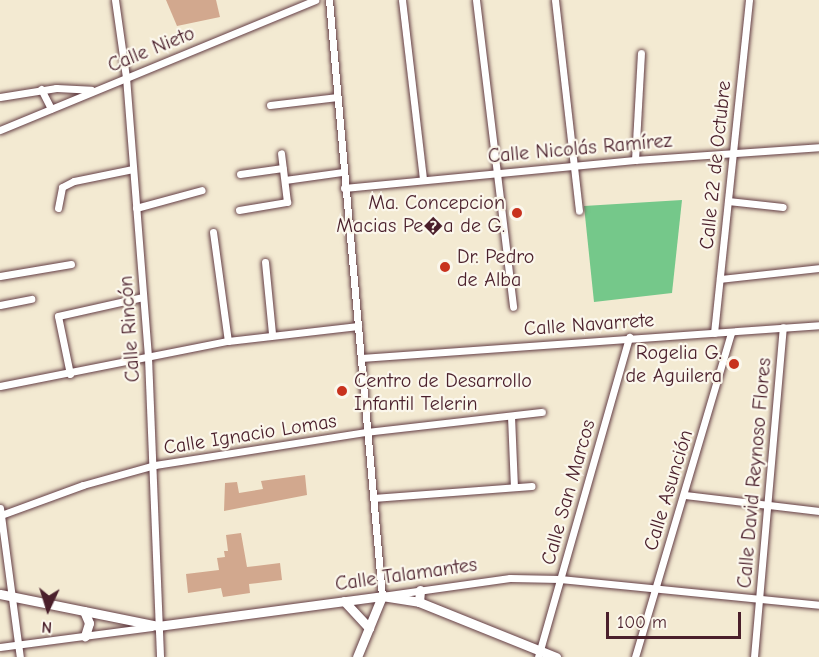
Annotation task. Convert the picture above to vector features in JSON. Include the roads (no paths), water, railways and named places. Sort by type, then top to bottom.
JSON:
[{"type":"street","name":"Calle Rincón","points":[[116,0],[126,77],[148,357],[155,465],[160,657]]},
{"type":"street","name":"Calle Nieto","points":[[0,130],[315,0]]},
{"type":"street","points":[[329,0],[382,596],[357,657]]},
{"type":"street","points":[[402,0],[423,179]]},
{"type":"street","points":[[476,0],[513,307]]},
{"type":"street","points":[[555,0],[579,211]]},
{"type":"street","name":"Calle 22 de Octubre","points":[[714,333],[749,0]]},
{"type":"street","points":[[634,160],[641,53]]},
{"type":"street","points":[[0,97],[41,89],[94,90]]},
{"type":"street","points":[[41,89],[51,108]]},
{"type":"street","points":[[270,105],[338,97]]},
{"type":"street","name":"Calle Nicolás Ramírez","points":[[344,188],[573,165],[819,147]]},
{"type":"street","points":[[239,210],[286,203],[281,153]]},
{"type":"street","points":[[240,174],[283,168]]},
{"type":"street","points":[[58,208],[62,187],[74,181],[133,170]]},
{"type":"street","points":[[285,180],[343,172]]},
{"type":"street","points":[[136,208],[202,190]]},
{"type":"street","points":[[728,201],[783,207]]},
{"type":"street","points":[[213,232],[228,341]]},
{"type":"street","points":[[265,262],[272,334]]},
{"type":"street","points":[[0,276],[71,264]]},
{"type":"street","points":[[720,279],[819,268]]},
{"type":"street","points":[[70,374],[57,316],[143,297]]},
{"type":"street","points":[[0,305],[31,298]]},
{"type":"street","name":"Calle Navarrete","points":[[361,358],[629,336],[714,333],[819,325]]},
{"type":"street","points":[[0,386],[228,341],[272,334],[358,326]]},
{"type":"street","name":"Calle David Reynoso Flores","points":[[754,657],[783,327]]},
{"type":"street","name":"Calle Asunción","points":[[635,657],[685,495],[731,332]]},
{"type":"street","name":"Calle San Marcos","points":[[539,654],[629,336]]},
{"type":"street","name":"Calle Ignacio Lomas","points":[[1,512],[83,485],[155,465],[366,432],[542,412]]},
{"type":"street","points":[[510,416],[514,487]]},
{"type":"street","points":[[373,498],[532,486]]},
{"type":"street","points":[[685,495],[819,511]]},
{"type":"street","points":[[1,512],[20,657]]},
{"type":"street","name":"Calle Talamantes","points":[[0,647],[510,578],[560,579],[819,605]]},
{"type":"street","points":[[418,602],[420,590]]},
{"type":"street","points":[[0,594],[158,626]]},
{"type":"street","points":[[382,596],[418,602],[539,654],[556,657]]},
{"type":"street","points":[[344,601],[369,628]]},
{"type":"street","points":[[84,611],[89,622],[85,636]]},
{"type":"place","name":"Ma. Concepcion Macias Pe�a de G.","points":[[517,213]]},
{"type":"place","name":"Dr. Pedro de Alba","points":[[445,267]]},
{"type":"place","name":"Rogelia G. de Aguilera","points":[[734,364]]},
{"type":"place","name":"Centro de Desarrollo Infantil Telerin","points":[[342,391]]}]
